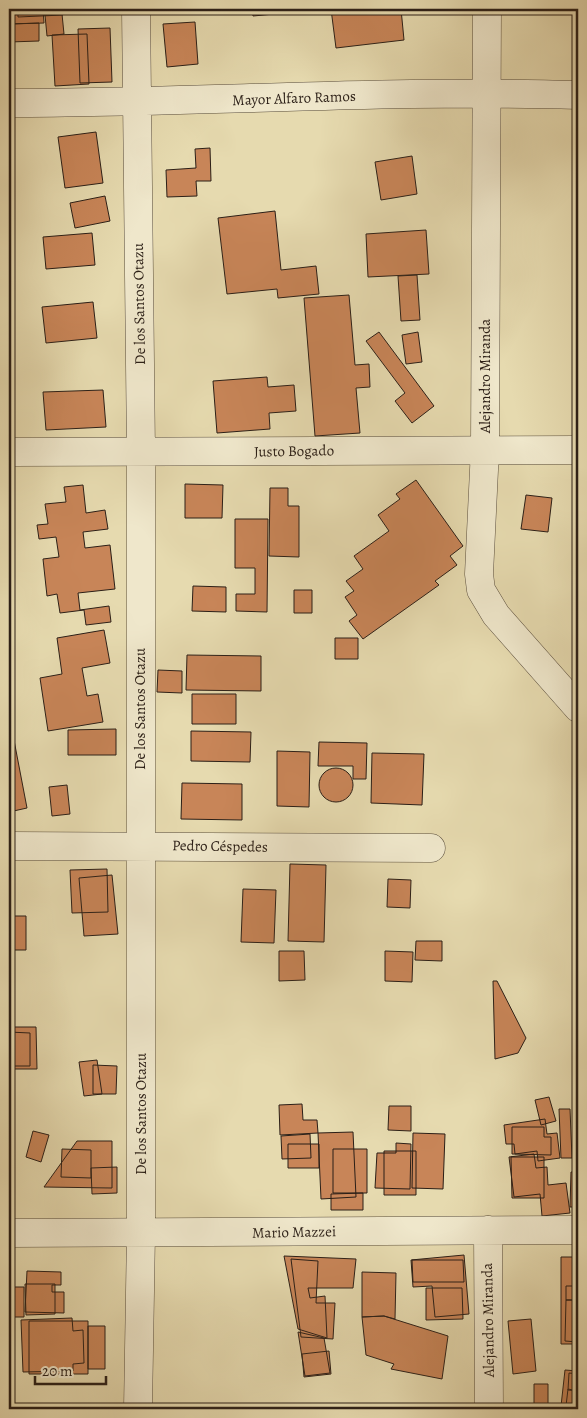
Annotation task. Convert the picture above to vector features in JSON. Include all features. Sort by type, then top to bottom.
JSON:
[{"type":"street","name":"De los Santos Otazu","points":[[136,9],[141,452],[141,1233],[138,1409]]},
{"type":"street","name":"Alejandro Miranda","points":[[487,9],[485,449],[479,574],[481,590],[496,615],[578,708]]},
{"type":"street","name":"Mayor Alfaro Ramos","points":[[9,103],[137,103],[486,92],[578,95]]},
{"type":"street","name":"Justo Bogado","points":[[9,452],[578,450]]},
{"type":"street","name":"Pedro Céspedes","points":[[9,846],[140,845],[431,848]]},
{"type":"street","name":"Alejandro Miranda","points":[[488,1230],[489,1409]]},
{"type":"street","name":"Mario Mazzei","points":[[9,1233],[578,1230]]},
{"type":"building","points":[[9,9],[43,9],[44,23],[9,24]]},
{"type":"building","points":[[18,9],[62,9],[63,15],[18,17]]},
{"type":"building","points":[[252,9],[273,9],[274,14],[253,16]]},
{"type":"building","points":[[331,9],[401,9],[404,40],[336,48]]},
{"type":"building","points":[[62,14],[64,34],[47,36],[45,15]]},
{"type":"building","points":[[195,22],[198,64],[167,67],[163,24]]},
{"type":"building","points":[[39,23],[39,41],[9,42],[9,24]]},
{"type":"building","points":[[110,28],[112,82],[80,83],[78,29]]},
{"type":"building","points":[[87,34],[89,84],[55,86],[52,35]]},
{"type":"building","points":[[96,132],[103,183],[65,188],[58,137]]},
{"type":"building","points":[[210,148],[211,181],[196,181],[197,196],[167,197],[166,170],[196,168],[195,149]]},
{"type":"building","points":[[412,156],[417,194],[381,200],[375,162]]},
{"type":"building","points":[[105,196],[110,221],[75,228],[70,203]]},
{"type":"building","points":[[275,211],[281,270],[316,266],[319,294],[278,298],[277,289],[227,294],[218,218]]},
{"type":"building","points":[[426,230],[429,274],[368,277],[366,234]]},
{"type":"building","points":[[92,233],[95,265],[46,269],[43,237]]},
{"type":"building","points":[[417,275],[420,320],[401,321],[398,276]]},
{"type":"building","points":[[349,295],[355,365],[369,364],[370,387],[356,388],[360,433],[315,436],[304,298]]},
{"type":"building","points":[[93,302],[97,338],[46,343],[42,307]]},
{"type":"building","points":[[379,332],[434,406],[412,423],[395,401],[405,393],[366,341]]},
{"type":"building","points":[[418,332],[422,362],[406,364],[402,335]]},
{"type":"building","points":[[267,377],[268,387],[294,385],[296,411],[269,413],[270,429],[217,433],[213,381]]},
{"type":"building","points":[[103,390],[106,427],[46,430],[43,392]]},
{"type":"building","points":[[416,480],[463,546],[450,556],[457,565],[435,581],[439,585],[363,639],[349,621],[357,615],[345,597],[354,591],[346,581],[363,569],[354,556],[389,531],[378,515],[400,499],[396,494]]},
{"type":"building","points":[[185,484],[223,485],[222,518],[185,518]]},
{"type":"building","points":[[83,485],[86,513],[105,510],[108,529],[83,532],[85,548],[110,545],[115,589],[78,593],[80,610],[109,606],[111,622],[86,625],[84,610],[60,613],[57,594],[47,596],[43,559],[59,557],[56,537],[39,539],[37,525],[48,524],[45,504],[66,502],[64,487]]},
{"type":"building","points":[[270,488],[288,488],[288,506],[299,506],[299,557],[269,556]]},
{"type":"building","points":[[526,495],[552,498],[548,532],[521,529]]},
{"type":"building","points":[[235,519],[268,519],[267,612],[236,611],[236,594],[255,594],[255,568],[235,568]]},
{"type":"building","points":[[193,586],[226,587],[226,612],[192,611]]},
{"type":"building","points":[[294,590],[312,590],[312,613],[294,613]]},
{"type":"building","points":[[104,630],[110,663],[82,668],[87,696],[98,694],[103,722],[48,731],[40,678],[62,674],[57,638]]},
{"type":"building","points":[[335,638],[358,638],[358,659],[335,659]]},
{"type":"building","points":[[187,655],[261,656],[261,691],[186,690]]},
{"type":"building","points":[[158,670],[182,671],[182,693],[157,692]]},
{"type":"building","points":[[192,694],[236,694],[236,724],[192,724]]},
{"type":"building","points":[[116,729],[116,755],[68,755],[68,730]]},
{"type":"building","points":[[191,731],[251,732],[250,762],[191,761]]},
{"type":"building","points":[[13,735],[27,808],[9,812],[9,736]]},
{"type":"building","points":[[319,742],[367,743],[366,779],[353,779],[353,766],[318,766]]},
{"type":"building","points":[[277,751],[310,752],[309,807],[277,806]]},
{"type":"building","points":[[372,753],[424,754],[422,805],[371,803]]},
{"type":"building","points":[[336,768],[343,769],[348,773],[352,778],[352,792],[348,797],[343,801],[336,802],[329,801],[324,797],[320,792],[319,785],[320,778],[324,773],[329,769]]},
{"type":"building","points":[[182,783],[242,784],[242,820],[181,819]]},
{"type":"building","points":[[67,785],[70,814],[52,816],[49,787]]},
{"type":"building","points":[[290,864],[326,865],[324,942],[288,941]]},
{"type":"building","points":[[107,869],[108,912],[72,913],[70,870]]},
{"type":"building","points":[[112,875],[118,934],[84,936],[79,878]]},
{"type":"building","points":[[388,879],[411,880],[410,908],[387,907]]},
{"type":"building","points":[[243,889],[276,890],[274,943],[241,942]]},
{"type":"building","points":[[9,916],[26,916],[26,950],[9,950]]},
{"type":"building","points":[[416,941],[442,941],[442,961],[415,960]]},
{"type":"building","points":[[279,951],[304,951],[305,980],[279,981]]},
{"type":"building","points":[[385,951],[413,952],[412,982],[385,981]]},
{"type":"building","points":[[493,981],[497,981],[526,1038],[518,1053],[495,1059]]},
{"type":"building","points":[[9,1027],[36,1027],[37,1069],[9,1069]]},
{"type":"building","points":[[9,1032],[30,1033],[30,1066],[9,1066]]},
{"type":"building","points":[[97,1060],[102,1094],[84,1096],[79,1062]]},
{"type":"building","points":[[93,1065],[117,1066],[116,1094],[93,1094]]},
{"type":"building","points":[[549,1097],[556,1121],[541,1125],[535,1100]]},
{"type":"building","points":[[302,1104],[303,1120],[317,1120],[318,1133],[280,1135],[279,1105]]},
{"type":"building","points":[[389,1106],[411,1106],[411,1131],[388,1130]]},
{"type":"building","points":[[559,1109],[570,1109],[572,1158],[561,1158]]},
{"type":"building","points":[[545,1119],[547,1134],[557,1133],[560,1158],[538,1161],[537,1151],[515,1154],[514,1144],[506,1144],[504,1125]]},
{"type":"building","points":[[512,1127],[544,1127],[544,1137],[551,1137],[551,1155],[512,1154]]},
{"type":"building","points":[[33,1131],[49,1135],[41,1162],[26,1157]]},
{"type":"building","points":[[353,1132],[356,1197],[321,1199],[318,1133]]},
{"type":"building","points":[[413,1133],[445,1134],[443,1189],[412,1188]]},
{"type":"building","points":[[310,1134],[311,1158],[282,1159],[281,1136]]},
{"type":"building","points":[[77,1141],[112,1141],[112,1188],[44,1187]]},
{"type":"building","points":[[396,1143],[411,1144],[410,1189],[375,1188],[377,1153],[396,1153]]},
{"type":"building","points":[[288,1144],[319,1144],[319,1168],[288,1168]]},
{"type":"building","points":[[62,1149],[91,1150],[91,1178],[61,1177]]},
{"type":"building","points":[[333,1149],[367,1149],[367,1193],[333,1193]]},
{"type":"building","points":[[384,1151],[416,1151],[416,1195],[384,1195]]},
{"type":"building","points":[[534,1154],[536,1168],[547,1167],[548,1185],[566,1183],[570,1213],[542,1216],[540,1194],[514,1197],[509,1157]]},
{"type":"building","points":[[511,1157],[544,1157],[544,1198],[512,1198]]},
{"type":"building","points":[[117,1167],[117,1193],[92,1194],[91,1168]]},
{"type":"building","points":[[571,1172],[578,1172],[578,1207],[570,1207]]},
{"type":"building","points":[[574,1183],[578,1183],[578,1204],[575,1204]]},
{"type":"building","points":[[363,1193],[363,1210],[331,1210],[331,1194]]},
{"type":"building","points":[[464,1255],[469,1314],[435,1317],[432,1286],[413,1287],[411,1260]]},
{"type":"building","points":[[284,1256],[356,1259],[353,1288],[308,1288],[310,1298],[325,1296],[327,1338],[298,1329]]},
{"type":"building","points":[[561,1257],[578,1257],[578,1344],[561,1344]]},
{"type":"building","points":[[291,1259],[318,1261],[316,1303],[335,1303],[333,1339],[301,1337]]},
{"type":"building","points":[[412,1260],[463,1260],[464,1282],[413,1282]]},
{"type":"building","points":[[27,1271],[61,1272],[61,1285],[52,1285],[52,1292],[64,1292],[64,1313],[25,1312]]},
{"type":"building","points":[[362,1272],[396,1273],[395,1319],[384,1316],[362,1317]]},
{"type":"building","points":[[25,1284],[55,1284],[55,1314],[26,1315]]},
{"type":"building","points":[[566,1286],[578,1286],[578,1300],[566,1300]]},
{"type":"building","points":[[9,1287],[24,1287],[24,1317],[9,1317]]},
{"type":"building","points":[[426,1288],[462,1288],[463,1319],[426,1320]]},
{"type":"building","points":[[566,1300],[578,1300],[578,1342],[565,1341]]},
{"type":"building","points":[[384,1316],[448,1336],[442,1379],[391,1369],[394,1364],[366,1355],[362,1317]]},
{"type":"building","points":[[72,1318],[73,1331],[83,1330],[84,1363],[73,1364],[73,1371],[23,1372],[21,1320]]},
{"type":"building","points":[[531,1319],[536,1371],[513,1374],[508,1321]]},
{"type":"building","points":[[29,1321],[88,1321],[88,1374],[29,1374]]},
{"type":"building","points":[[88,1326],[105,1326],[105,1369],[88,1369]]},
{"type":"building","points":[[298,1332],[324,1338],[330,1373],[305,1376]]},
{"type":"building","points":[[329,1351],[331,1374],[304,1377],[302,1354]]},
{"type":"building","points":[[565,1370],[578,1371],[578,1408],[561,1406]]},
{"type":"building","points":[[569,1373],[578,1374],[578,1391],[568,1390]]},
{"type":"building","points":[[534,1384],[548,1384],[548,1409],[534,1409]]},
{"type":"building","points":[[568,1389],[578,1391],[578,1408],[566,1406]]},
{"type":"building","points":[[46,1404],[83,1404],[83,1409],[46,1409]]}]
